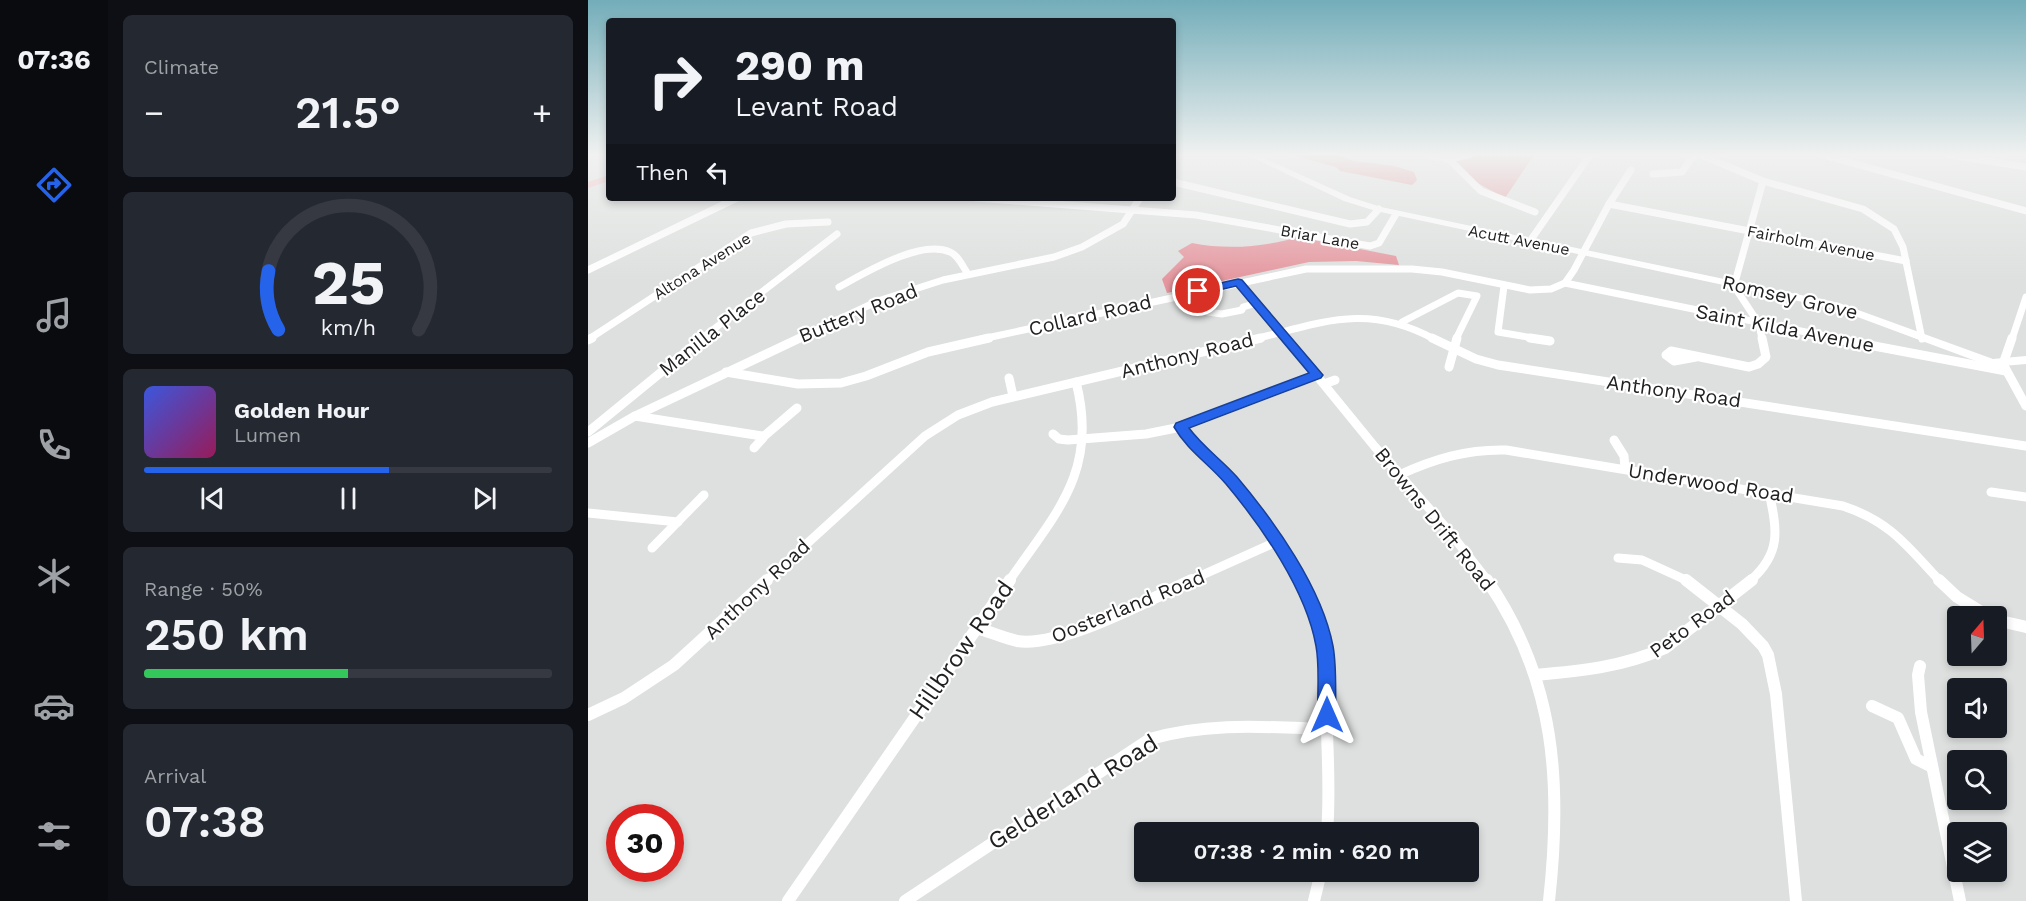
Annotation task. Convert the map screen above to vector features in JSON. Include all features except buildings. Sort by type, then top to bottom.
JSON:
[{"type":"street","points":[[1236,197],[1350,224],[1367,222],[1379,209]]},
{"type":"street","name":"Acutt Avenue","points":[[1343,197],[1396,214],[1583,252]]},
{"type":"street","points":[[1497,197],[1535,212]]},
{"type":"street","points":[[1530,241],[1561,197]]},
{"type":"street","points":[[1565,283],[1613,197]]},
{"type":"street","points":[[1696,357],[1749,367],[1758,364],[1766,357],[1759,324],[1734,284],[1758,197]]},
{"type":"street","points":[[1820,197],[1863,209],[1897,233],[1906,261],[1922,339]]},
{"type":"street","points":[[1979,197],[2026,211]]},
{"type":"street","points":[[588,270],[731,201]]},
{"type":"street","name":"Briar Lane","points":[[1072,201],[1211,217],[1370,246],[1379,243],[1396,214]]},
{"type":"street","name":"Buttery Road","points":[[588,443],[635,416],[876,299],[968,274],[1075,251],[1119,226],[1138,201]]},
{"type":"street","name":"Fairholm Avenue","points":[[1609,204],[1906,261]]},
{"type":"street","name":"Altona Avenue","points":[[588,340],[745,236],[765,228],[786,224],[828,222]]},
{"type":"street","name":"Manilla Place","points":[[588,432],[682,354],[837,234]]},
{"type":"street","points":[[839,287],[896,260],[938,249],[953,253],[968,274]]},
{"type":"street","name":"Romsey Grove","points":[[1583,252],[1850,309],[1922,339],[1957,357],[2004,367],[2026,360]]},
{"type":"street","name":"Collard Road","points":[[723,373],[811,384],[833,384],[925,355],[1238,282],[1306,269],[1402,268],[1442,272],[1538,291],[1565,283]]},
{"type":"street","name":"Browns Drift Road","points":[[1238,282],[1320,379],[1340,396],[1399,475],[1490,583],[1511,617],[1535,675],[1549,723],[1556,774],[1557,827],[1549,901]]},
{"type":"street","name":"Saint Kilda Avenue","points":[[1565,283],[1759,324],[1957,357]]},
{"type":"street","points":[[1504,286],[1498,332],[1550,341]]},
{"type":"street","points":[[1402,322],[1458,292],[1475,294],[1476,297],[1451,349],[1449,367]]},
{"type":"street","points":[[2026,297],[2004,367],[2026,406]]},
{"type":"street","points":[[1208,312],[1222,314],[1242,310],[1243,307],[1257,303]]},
{"type":"street","name":"Anthony Road","points":[[588,715],[624,698],[674,664],[935,428],[977,406],[1013,396],[1343,318],[1371,314],[1402,322],[1451,349],[1490,363],[1611,386],[1833,420],[2026,446]]},
{"type":"street","points":[[1343,318],[1349,327]]},
{"type":"street","points":[[714,367],[723,373]]},
{"type":"street","points":[[1009,378],[1013,396]]},
{"type":"street","points":[[1053,434],[1059,440],[1146,434],[1180,427],[1320,379],[1335,380]]},
{"type":"street","name":"Hillbrow Road","points":[[788,901],[1066,499],[1074,479],[1084,418],[1076,382]]},
{"type":"street","points":[[754,448],[763,437],[797,408]]},
{"type":"street","points":[[635,416],[763,437]]},
{"type":"street","points":[[1180,427],[1196,448],[1233,482],[1276,542],[1303,584],[1321,631],[1327,678],[1327,822]]},
{"type":"street","points":[[1614,440],[1623,456],[1625,469]]},
{"type":"street","name":"Underwood Road","points":[[1399,475],[1458,452],[1490,448],[1612,471],[1625,469],[1843,506],[1874,518],[1892,530],[1958,599],[1970,606]]},
{"type":"street","points":[[1431,461],[1438,469]]},
{"type":"street","name":"Peto Road","points":[[1535,675],[1601,669],[1649,656],[1665,648],[1750,582],[1771,557],[1775,525],[1769,492]]},
{"type":"street","points":[[1991,492],[2026,497]]},
{"type":"street","points":[[652,548],[704,495]]},
{"type":"street","points":[[588,513],[678,522]]},
{"type":"street","name":"Oosterland Road","points":[[977,628],[1018,642],[1050,640],[1105,619],[1276,542]]},
{"type":"street","points":[[1618,558],[1642,560],[1673,573],[1699,589],[1742,624],[1763,646],[1772,671],[1796,901]]},
{"type":"street","points":[[2007,623],[2026,627]]},
{"type":"street","points":[[1920,666],[1918,675],[1921,712],[1960,901]]},
{"type":"street","points":[[1872,706],[1898,718],[1916,759],[1932,767]]},
{"type":"street","name":"Gelderland Road","points":[[905,901],[1150,739],[1180,730],[1203,727],[1327,729]]},
{"type":"street","points":[[1314,901],[1319,882]]},
{"type":"shaded area","points":[[1298,237],[1396,256],[1399,265],[1356,261],[1309,262],[1167,293],[1162,279],[1184,257],[1178,251],[1192,243],[1245,246]]},
{"type":"route","points":[[1198,291],[1238,282],[1317,375],[1180,427],[1196,448],[1227,475],[1251,504],[1303,584],[1317,615],[1325,648],[1327,715]]}]
